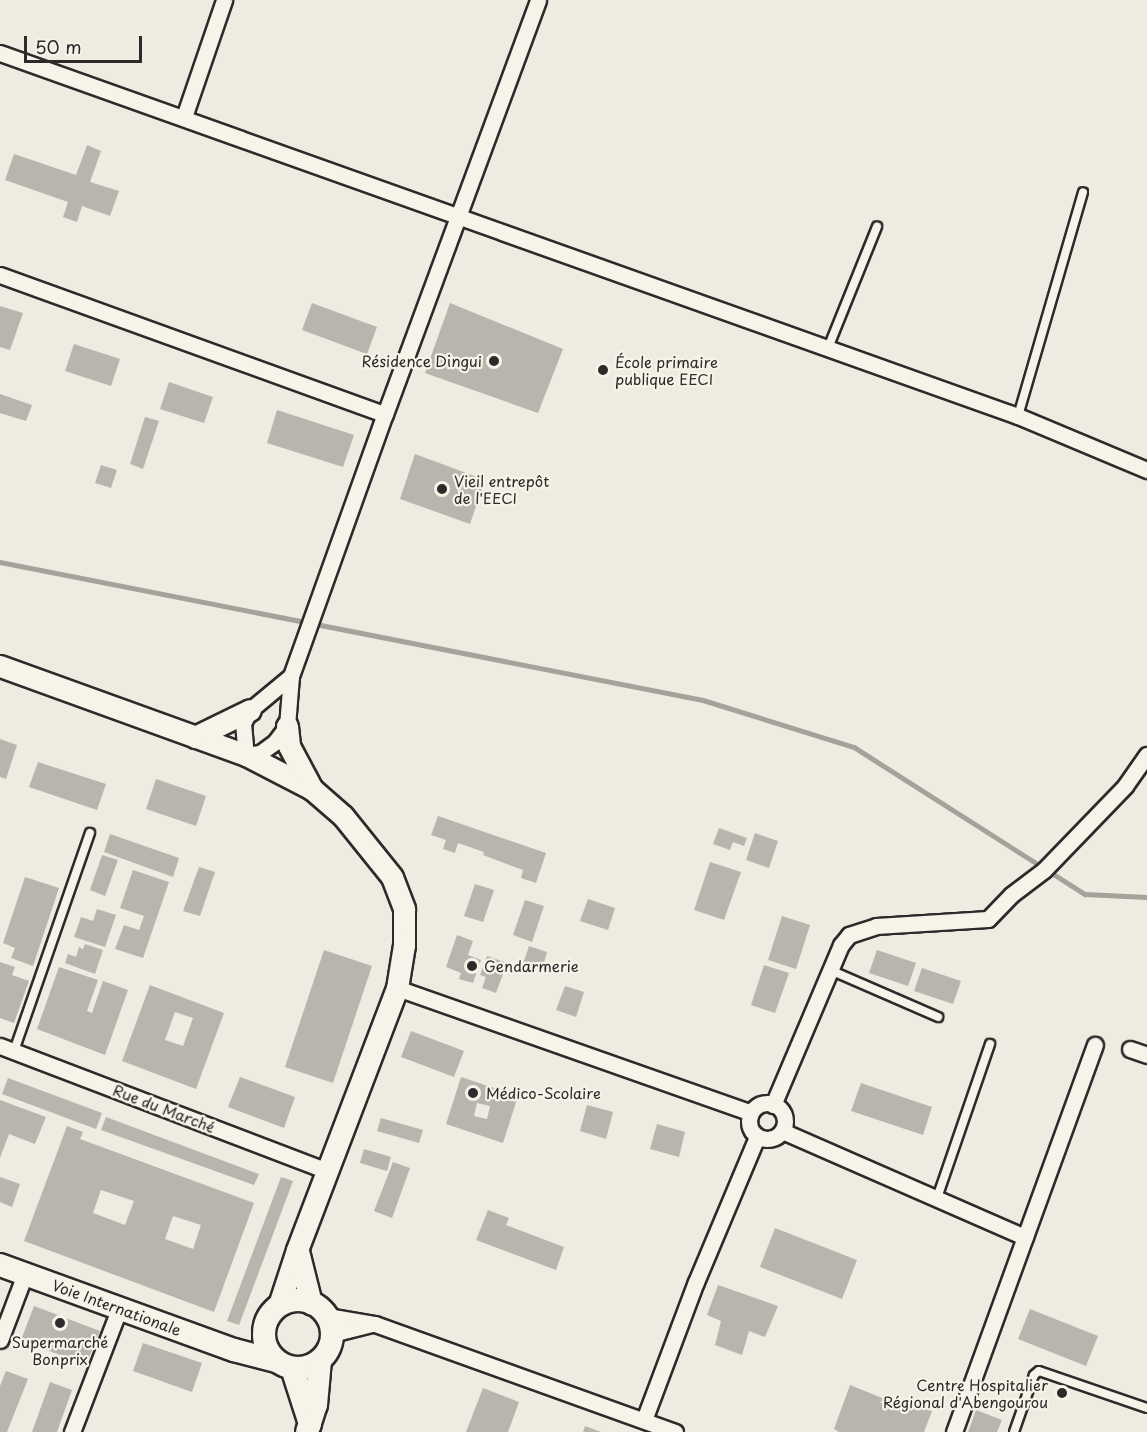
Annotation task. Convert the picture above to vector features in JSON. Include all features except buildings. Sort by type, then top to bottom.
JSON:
[{"type":"main road","name":"Voie Internationale","points":[[0,1265],[234,1350],[284,1365]]},
{"type":"main road","points":[[284,1365],[312,1366],[320,1360],[331,1344],[323,1318],[300,1301],[279,1305],[267,1320],[264,1340],[268,1352],[284,1365],[308,1428]]},
{"type":"main road","points":[[234,1350],[264,1340]]},
{"type":"main road","points":[[308,1428],[316,1405],[320,1360]]},
{"type":"street","points":[[184,117],[224,0]]},
{"type":"street","points":[[312,789],[289,746],[287,726],[291,676],[457,216],[538,0]]},
{"type":"street","points":[[0,53],[1018,416],[1147,471]]},
{"type":"street","points":[[0,275],[385,414]]},
{"type":"street","points":[[0,666],[246,756],[312,789],[343,816],[392,877],[404,909],[404,945],[397,988],[297,1250],[279,1305]]},
{"type":"street","points":[[195,737],[250,710],[291,676]]},
{"type":"street","points":[[246,756],[243,723],[250,710]]},
{"type":"street","points":[[246,756],[260,753],[275,742],[287,726]]},
{"type":"street","points":[[773,1105],[841,945],[849,935],[864,928],[988,919],[1011,895],[1044,870],[1125,786],[1147,755]]},
{"type":"street","points":[[397,988],[751,1113]]},
{"type":"street","points":[[954,1432],[1095,1045]]},
{"type":"street","name":"Rue du Marché","points":[[7,1048],[327,1171]]},
{"type":"street","points":[[1130,1049],[1147,1055]]},
{"type":"street","points":[[759,1105],[773,1105],[783,1113],[785,1125],[782,1131],[769,1139],[757,1137],[750,1126],[751,1113],[759,1105]]},
{"type":"street","points":[[782,1131],[1025,1237]]},
{"type":"street","points":[[644,1420],[696,1282],[757,1137]]},
{"type":"street","points":[[297,1250],[323,1318],[375,1324],[675,1432]]},
{"type":"street","points":[[0,1340],[25,1274]]},
{"type":"street","points":[[72,1432],[120,1307]]},
{"type":"lane","points":[[1018,416],[1083,192]]},
{"type":"lane","points":[[828,348],[877,227]]},
{"type":"lane","points":[[7,1048],[90,833]]},
{"type":"lane","points":[[830,970],[938,1017]]},
{"type":"lane","points":[[937,1198],[990,1044]]},
{"type":"lane","points":[[1014,1432],[1034,1375],[1039,1371],[1147,1408]]},
{"type":"waterway","points":[[0,562],[703,700],[854,747],[1085,894],[1147,897]]},
{"type":"place","name":"Résidence Dingui","points":[[494,361]]},
{"type":"place","name":"École primaire publique EECI","points":[[603,370]]},
{"type":"place","name":"Vieil entrepôt de l'EECI","points":[[442,489]]},
{"type":"place","name":"Gendarmerie","points":[[472,966]]},
{"type":"place","name":"Médico-Scolaire","points":[[473,1093]]},
{"type":"place","name":"Supermarché Bonprix","points":[[60,1323]]},
{"type":"place","name":"Centre Hospitalier Régional d'Abengourou","points":[[1062,1393]]}]
